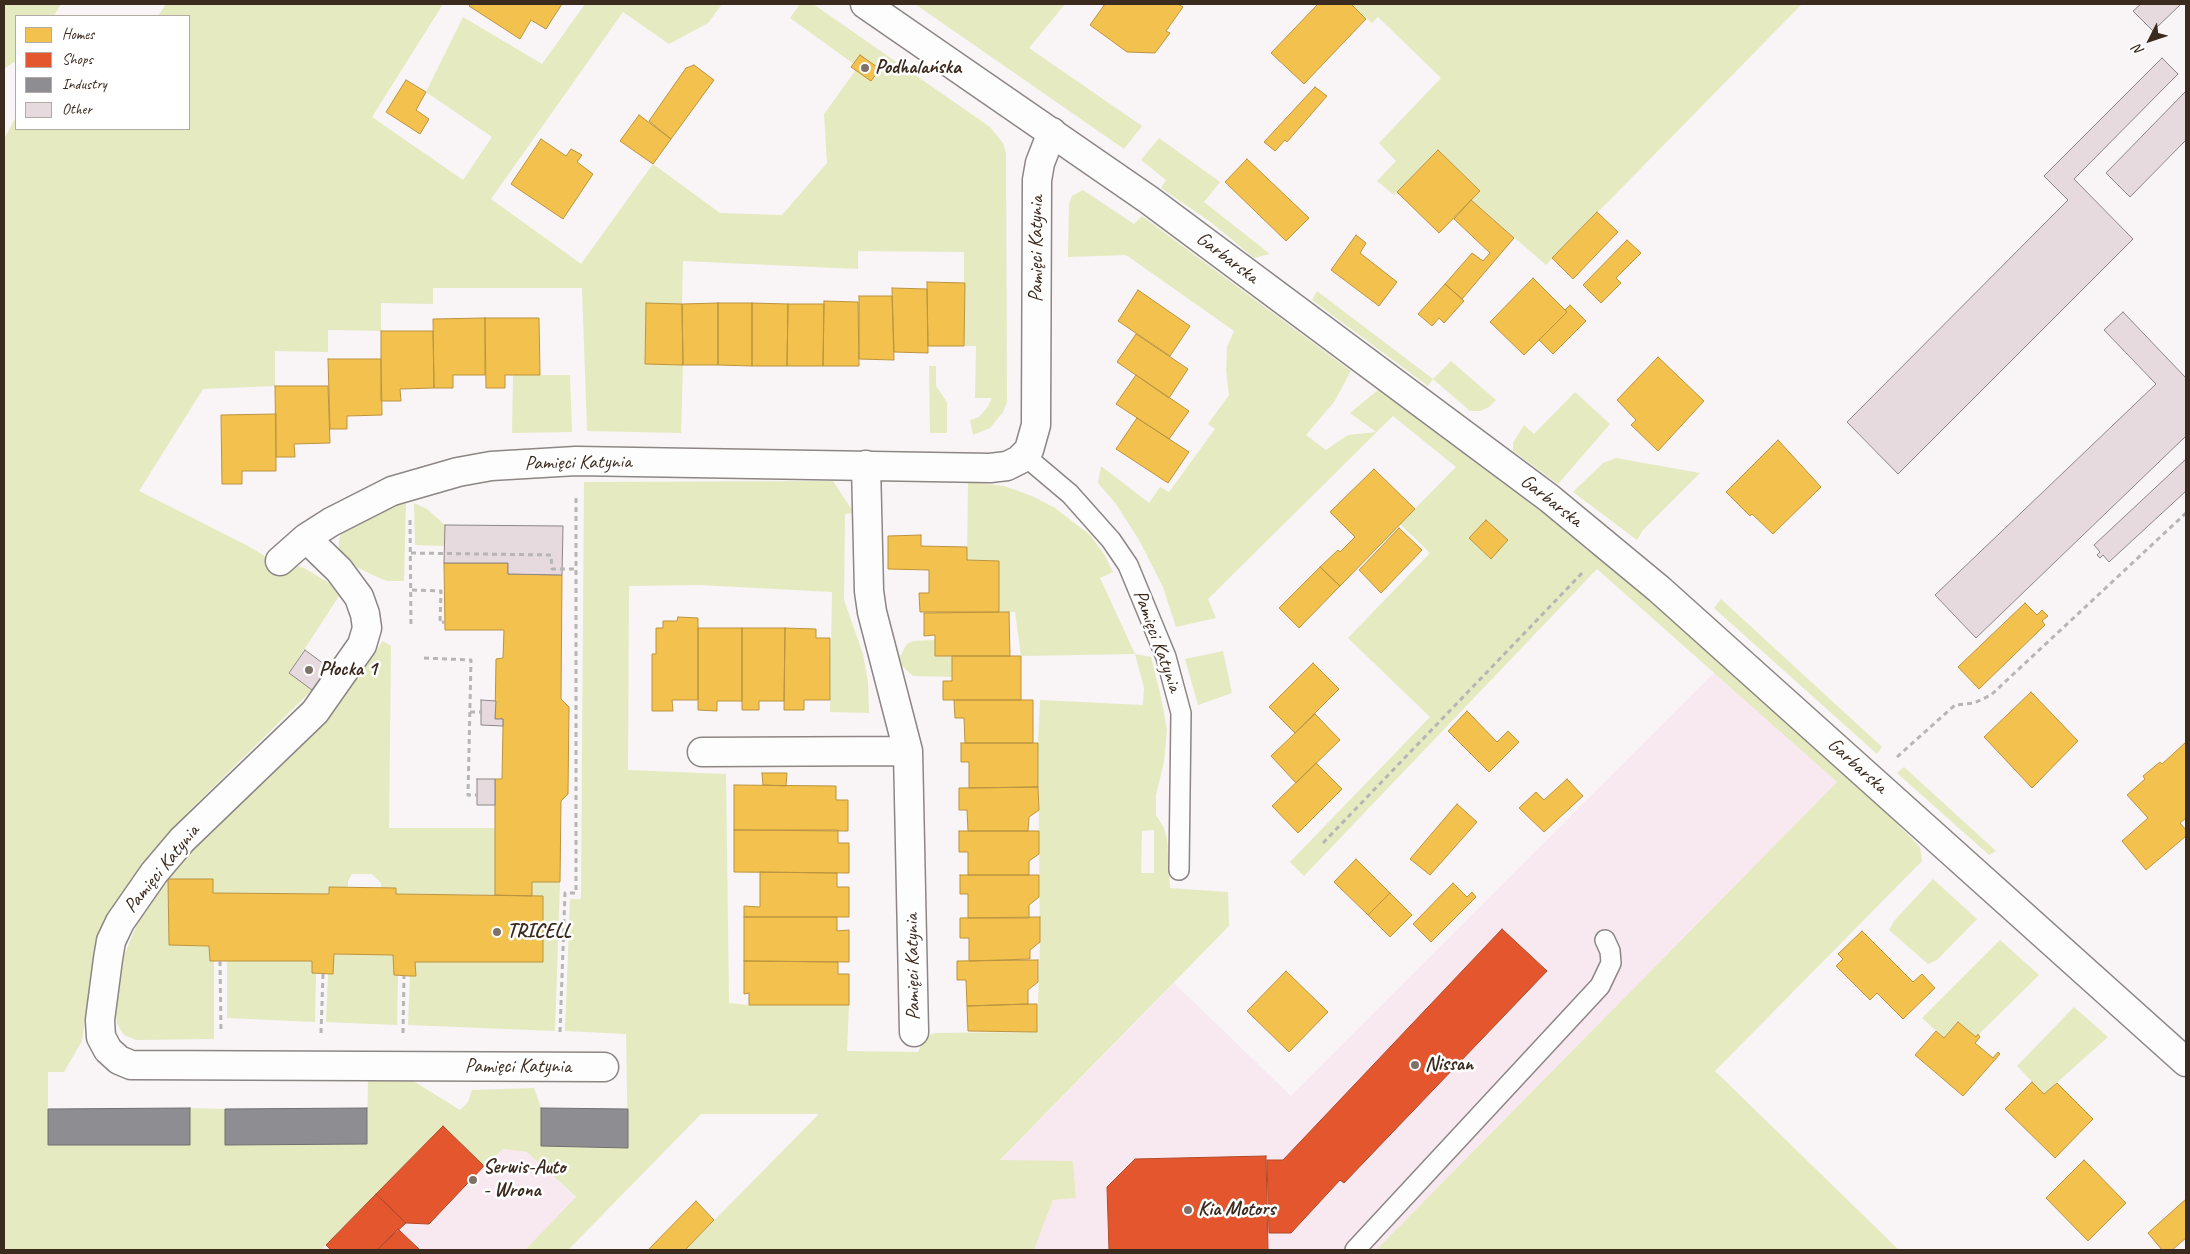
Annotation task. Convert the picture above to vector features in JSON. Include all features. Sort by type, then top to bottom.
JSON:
[{"type":"street","name":"Garbarska","points":[[865,4],[1149,200],[1548,498],[1659,588],[2186,1062]]},
{"type":"street","name":"Pamięci Katynia","points":[[280,561],[306,538],[356,507],[392,491],[466,471],[525,463],[576,461],[990,468],[1007,466],[1025,456],[1033,442],[1036,425],[1037,180],[1040,163],[1052,132]]},
{"type":"street","name":"Pamięci Katynia","points":[[866,465],[869,591],[872,612],[908,751],[914,1032]]},
{"type":"street","name":"Pamięci Katynia","points":[[306,538],[339,570],[360,597],[367,628],[362,645],[315,712],[203,818],[154,873],[120,922],[111,941],[108,959],[100,1020],[101,1038],[108,1050],[119,1060],[131,1064],[604,1067]]},
{"type":"street","points":[[702,752],[908,751]]},
{"type":"lane","name":"Pamięci Katynia","points":[[1025,456],[1070,494],[1111,540],[1128,565],[1166,657],[1181,713],[1179,870]]},
{"type":"lane","points":[[1355,1250],[1600,986],[1611,963],[1610,951],[1605,940]]},
{"type":"path","points":[[410,486],[411,627]]},
{"type":"path","points":[[1874,781],[1955,705],[1974,703],[1991,695],[2186,514]]},
{"type":"path","points":[[559,1067],[565,893],[576,893],[575,528]]},
{"type":"path","points":[[1323,843],[1607,546]]},
{"type":"path","points":[[411,554],[551,555],[552,569],[575,569]]},
{"type":"path","points":[[412,590],[441,591],[440,623],[444,622]]},
{"type":"path","points":[[424,658],[471,660],[468,795],[477,795]]},
{"type":"path","points":[[470,712],[481,712]]},
{"type":"path","points":[[220,961],[221,1065]]},
{"type":"path","points":[[320,1066],[323,974]]},
{"type":"path","points":[[402,1066],[404,976]]},
{"type":"shaded area","points":[[1715,672],[1837,782],[1376,1250],[1034,1250],[1053,1200],[1076,1198],[1073,1162],[1000,1161],[1174,983],[1291,1096]]},
{"type":"shaded area","name":"Serwis-Auto - Wrona","points":[[443,1126],[484,1166],[503,1149],[527,1152],[576,1198],[525,1250],[321,1250]]},
{"type":"green space","points":[[4,4],[61,4],[55,15],[15,15],[15,62],[4,69]]},
{"type":"green space","points":[[166,4],[443,4],[372,117],[463,180],[492,137],[426,92],[463,17],[542,64],[585,4],[722,4],[708,23],[669,44],[623,12],[491,199],[581,264],[653,164],[720,213],[782,215],[827,163],[824,114],[858,67],[790,18],[800,4],[813,4],[990,127],[1003,143],[1006,154],[1007,402],[1003,412],[990,428],[973,435],[970,420],[979,417],[987,408],[992,398],[975,398],[976,346],[964,346],[964,252],[858,251],[858,269],[683,261],[682,304],[646,304],[645,364],[683,365],[681,433],[587,431],[582,288],[433,288],[433,304],[381,303],[381,331],[328,330],[328,352],[275,351],[275,386],[203,389],[139,491],[248,546],[282,566],[294,565],[304,568],[329,583],[339,596],[289,673],[312,690],[187,813],[163,842],[101,931],[94,957],[82,1041],[64,1072],[48,1072],[48,1145],[190,1145],[190,1108],[225,1109],[226,1145],[367,1144],[368,1078],[410,1079],[460,1110],[468,1102],[472,1090],[534,1088],[541,1108],[541,1146],[628,1147],[626,1034],[565,1031],[570,899],[581,899],[584,482],[833,481],[854,513],[845,514],[844,600],[863,654],[868,682],[869,713],[830,712],[832,592],[700,585],[629,586],[628,770],[726,774],[729,1003],[749,1005],[849,1005],[847,1051],[918,1052],[925,1037],[935,1033],[1037,1032],[1040,942],[1038,743],[1040,700],[1143,705],[1144,688],[1135,654],[1151,657],[1167,730],[1164,762],[1156,795],[1156,815],[1164,828],[1167,839],[1170,888],[1228,892],[1229,926],[1000,1160],[1073,1161],[1076,1198],[1053,1200],[1034,1250],[685,1250],[819,1114],[701,1114],[568,1250],[525,1250],[576,1197],[527,1152],[503,1149],[484,1166],[443,1126],[321,1250],[4,1250],[4,139],[15,119],[15,130],[190,130],[190,15],[159,15]],"holes":[[[1154,830],[1154,873],[1141,873],[1142,831]]]},
{"type":"green space","points":[[915,4],[1065,4],[1029,48],[1142,126],[1124,149]]},
{"type":"green space","points":[[1351,4],[1802,4],[1546,265],[1471,200],[1480,191],[1438,150],[1394,195],[1377,181],[1396,161],[1379,143],[1441,78],[1378,17],[1372,23]]},
{"type":"green space","points":[[1159,138],[1220,182],[1204,202],[1270,254],[1254,258],[1212,223],[1161,188],[1166,180],[1141,160]]},
{"type":"green space","points":[[1083,190],[1134,224],[1142,216],[1351,371],[1334,402],[1306,435],[1326,450],[1348,435],[1376,432],[1350,413],[1378,390],[1543,513],[1588,551],[1622,573],[1846,772],[1920,847],[1922,861],[1715,1071],[1899,1250],[1376,1250],[1837,782],[1597,569],[1304,876],[1290,862],[1430,717],[1348,638],[1430,553],[1400,524],[1456,467],[1393,416],[1208,599],[1216,618],[1176,627],[1163,587],[1139,540],[1116,504],[1098,483],[1101,466],[1149,503],[1160,487],[1169,492],[1215,429],[1208,424],[1229,395],[1226,370],[1227,347],[1234,331],[1126,255],[1068,257],[1069,204],[1072,196]]},
{"type":"green space","points":[[1317,291],[1433,379],[1428,386],[1312,300]]},
{"type":"green space","points":[[1451,361],[1496,400],[1489,407],[1480,411],[1470,411],[1433,379]]},
{"type":"green space","points":[[929,366],[936,366],[936,386],[947,402],[947,433],[930,433]]},
{"type":"green space","points":[[513,375],[570,375],[572,432],[512,433]]},
{"type":"green space","points":[[1575,392],[1610,424],[1558,484],[1513,451],[1513,443],[1524,425],[1534,434]]},
{"type":"green space","points":[[1616,458],[1700,473],[1643,530],[1637,540],[1573,492],[1603,463]]},
{"type":"green space","points":[[968,482],[1004,486],[1032,496],[1055,508],[1090,535],[1104,554],[1113,572],[1100,578],[1135,654],[1021,656],[1015,612],[999,612],[999,561],[967,560]]},
{"type":"green space","points":[[406,501],[404,581],[387,581],[358,568],[346,558],[339,548],[342,531],[379,511]]},
{"type":"green space","points":[[414,503],[427,509],[445,525],[445,546],[415,545]]},
{"type":"green space","points":[[1721,599],[1882,747],[1877,754],[1714,608]]},
{"type":"green space","points":[[935,640],[935,656],[952,656],[952,677],[913,676],[902,666],[899,658],[907,644],[913,641]]},
{"type":"green space","points":[[383,641],[391,646],[389,828],[495,828],[495,895],[396,894],[396,888],[381,888],[381,883],[372,874],[352,874],[348,881],[348,887],[329,894],[213,893],[213,879],[169,879],[169,945],[209,946],[210,961],[214,961],[214,1039],[136,1040],[124,1035],[117,1024],[116,1013],[123,958],[138,922],[157,889],[171,872],[328,716]]},
{"type":"green space","points":[[1223,651],[1232,693],[1198,705],[1185,659]]},
{"type":"green space","points":[[1904,767],[1996,851],[1989,855],[1897,773]]},
{"type":"green space","points":[[1933,879],[1977,919],[1937,960],[1928,964],[1889,930],[1894,921]]},
{"type":"green space","points":[[532,882],[560,882],[555,1031],[408,1025],[410,976],[415,962],[542,962],[543,896],[532,896]]},
{"type":"green space","points":[[2000,940],[2039,975],[1976,1037],[1958,1022],[1944,1038],[1922,1018]]},
{"type":"green space","points":[[334,954],[393,955],[394,975],[398,975],[397,1025],[326,1022],[328,974]]},
{"type":"green space","points":[[227,961],[312,961],[312,973],[316,973],[315,1022],[227,1018]]},
{"type":"green space","points":[[2074,1007],[2108,1037],[2044,1094],[2017,1066]]},
{"type":"building: Homes","points":[[470,4],[562,4],[546,29],[531,20],[520,39],[469,6]]},
{"type":"building: Homes","points":[[1105,4],[1178,4],[1183,7],[1166,31],[1170,33],[1155,53],[1127,52],[1090,25]]},
{"type":"building: Homes","points":[[1318,4],[1351,4],[1366,19],[1304,84],[1271,53]]},
{"type":"building: Homes","name":"Podhalańska","points":[[860,55],[880,69],[871,81],[851,67]]},
{"type":"building: Homes","points":[[694,65],[714,80],[671,139],[649,121],[686,68]]},
{"type":"building: Homes","points":[[406,80],[426,92],[416,110],[429,119],[420,134],[386,112]]},
{"type":"building: Homes","points":[[1315,87],[1327,96],[1287,142],[1285,140],[1275,151],[1264,142]]},
{"type":"building: Homes","points":[[639,115],[671,139],[653,164],[620,141]]},
{"type":"building: Homes","points":[[541,139],[566,156],[571,149],[582,155],[577,162],[593,174],[563,219],[511,184]]},
{"type":"building: Homes","points":[[1438,150],[1480,191],[1439,233],[1397,192]]},
{"type":"building: Homes","points":[[1247,159],[1309,218],[1286,241],[1225,182]]},
{"type":"building: Homes","points":[[1471,200],[1514,238],[1462,299],[1445,284],[1472,253],[1483,261],[1490,253],[1454,219]]},
{"type":"building: Homes","points":[[1597,212],[1618,232],[1573,279],[1552,258]]},
{"type":"building: Homes","points":[[1356,235],[1366,243],[1360,253],[1397,282],[1379,306],[1331,270]]},
{"type":"building: Homes","points":[[1627,240],[1641,253],[1616,278],[1621,283],[1601,303],[1583,285]]},
{"type":"building: Homes","points":[[1533,278],[1567,312],[1524,355],[1490,322]]},
{"type":"building: Homes","points":[[927,282],[965,283],[964,346],[928,346]]},
{"type":"building: Homes","points":[[1445,284],[1464,301],[1444,323],[1439,318],[1432,326],[1418,314]]},
{"type":"building: Homes","points":[[892,288],[927,289],[928,353],[894,352]]},
{"type":"building: Homes","points":[[1138,290],[1190,326],[1170,356],[1118,321]]},
{"type":"building: Homes","points":[[859,296],[892,296],[894,360],[859,359]]},
{"type":"building: Homes","points":[[824,301],[858,302],[859,366],[823,366]]},
{"type":"building: Homes","points":[[646,303],[682,304],[683,365],[645,364]]},
{"type":"building: Homes","points":[[718,303],[718,365],[683,365],[682,304]]},
{"type":"building: Homes","points":[[718,303],[752,303],[752,366],[718,365]]},
{"type":"building: Homes","points":[[752,303],[788,304],[787,366],[752,366]]},
{"type":"building: Homes","points":[[788,304],[824,304],[823,366],[787,366]]},
{"type":"building: Homes","points":[[1570,305],[1586,321],[1553,354],[1539,340],[1567,312],[1565,310]]},
{"type":"building: Homes","points":[[485,318],[485,375],[453,375],[453,388],[434,388],[433,319]]},
{"type":"building: Homes","points":[[485,318],[539,318],[540,375],[505,375],[505,388],[486,388]]},
{"type":"building: Homes","points":[[381,331],[433,331],[434,388],[400,389],[401,401],[381,401]]},
{"type":"building: Homes","points":[[1136,334],[1188,369],[1169,398],[1117,362]]},
{"type":"building: Homes","points":[[1658,357],[1704,401],[1658,451],[1631,425],[1636,420],[1617,400]]},
{"type":"building: Homes","points":[[328,359],[381,359],[382,415],[347,416],[347,429],[330,429]]},
{"type":"building: Homes","points":[[1136,375],[1189,411],[1169,439],[1116,404]]},
{"type":"building: Homes","points":[[275,386],[328,386],[330,443],[294,444],[295,457],[276,457]]},
{"type":"building: Homes","points":[[276,414],[276,471],[242,471],[242,484],[222,484],[221,415]]},
{"type":"building: Homes","points":[[1137,418],[1189,452],[1168,483],[1116,449]]},
{"type":"building: Homes","points":[[1778,440],[1821,487],[1773,534],[1752,514],[1750,516],[1726,492]]},
{"type":"building: Homes","points":[[1374,469],[1415,509],[1340,586],[1320,567],[1338,550],[1340,552],[1355,537],[1330,512]]},
{"type":"building: Homes","points":[[1486,520],[1508,540],[1491,559],[1469,538]]},
{"type":"building: Homes","points":[[1399,528],[1422,550],[1381,593],[1359,570]]},
{"type":"building: Homes","points":[[921,535],[921,546],[967,547],[967,560],[999,561],[999,612],[920,612],[919,593],[929,593],[929,570],[888,569],[888,536]]},
{"type":"building: Homes","points":[[444,563],[508,563],[508,574],[562,575],[561,699],[569,707],[568,794],[561,801],[560,882],[532,882],[532,896],[495,895],[495,779],[502,779],[503,726],[503,719],[495,719],[496,659],[503,658],[504,630],[445,630]]},
{"type":"building: Homes","points":[[1320,567],[1340,586],[1299,628],[1279,608]]},
{"type":"building: Homes","points":[[2025,603],[2037,615],[2042,610],[2048,616],[2042,621],[2045,625],[1979,689],[1958,667]]},
{"type":"building: Homes","points":[[1009,612],[1010,656],[935,656],[935,635],[924,636],[924,613]]},
{"type":"building: Homes","points":[[678,617],[698,618],[698,700],[672,700],[673,711],[652,711],[652,654],[656,654],[656,628],[663,628],[663,621],[677,621]]},
{"type":"building: Homes","points":[[698,628],[742,628],[742,701],[717,701],[717,711],[698,710]]},
{"type":"building: Homes","points":[[742,628],[785,628],[784,701],[759,701],[759,710],[742,710]]},
{"type":"building: Homes","points":[[785,628],[816,629],[816,638],[830,638],[830,700],[804,700],[804,710],[784,710]]},
{"type":"building: Homes","points":[[952,656],[1021,656],[1021,700],[943,700],[943,681],[952,681]]},
{"type":"building: Homes","points":[[1313,663],[1339,689],[1295,733],[1269,707]]},
{"type":"building: Homes","points":[[2031,692],[2078,741],[2032,788],[1984,737]]},
{"type":"building: Homes","points":[[954,700],[1033,700],[1033,743],[965,743],[964,718],[955,718]]},
{"type":"building: Homes","points":[[1467,711],[1497,742],[1508,731],[1519,742],[1489,772],[1448,731]]},
{"type":"building: Homes","points":[[1315,714],[1340,740],[1296,783],[1271,756]]},
{"type":"building: Homes","points":[[2186,742],[2186,818],[2180,823],[2186,830],[2186,836],[2146,870],[2122,841],[2148,818],[2127,795],[2145,779],[2143,776],[2160,762],[2162,764]]},
{"type":"building: Homes","points":[[961,743],[1038,743],[1038,787],[969,788],[969,762],[961,762]]},
{"type":"building: Homes","points":[[1316,763],[1342,789],[1298,833],[1272,806]]},
{"type":"building: Homes","points":[[762,773],[787,773],[786,786],[763,785]]},
{"type":"building: Homes","points":[[1567,779],[1583,796],[1544,832],[1519,808],[1536,792],[1544,800]]},
{"type":"building: Homes","points":[[734,785],[836,786],[836,800],[848,800],[848,831],[734,830]]},
{"type":"building: Homes","points":[[1038,787],[1039,810],[1029,817],[1028,831],[968,831],[967,810],[959,810],[959,788]]},
{"type":"building: Homes","points":[[1457,804],[1477,822],[1430,875],[1410,859]]},
{"type":"building: Homes","points":[[734,830],[838,830],[838,843],[849,843],[849,873],[734,872]]},
{"type":"building: Homes","points":[[959,831],[1039,831],[1039,854],[1029,861],[1029,875],[968,875],[968,852],[959,852]]},
{"type":"building: Homes","points":[[1356,859],[1390,893],[1368,915],[1334,882]]},
{"type":"building: Homes","points":[[760,872],[837,873],[837,887],[849,887],[849,917],[744,917],[744,906],[760,907]]},
{"type":"building: Homes","points":[[960,875],[1039,875],[1039,897],[1029,905],[1029,918],[968,918],[968,894],[960,894]]},
{"type":"building: Homes","points":[[168,879],[213,879],[213,893],[329,894],[329,887],[396,888],[396,894],[543,896],[543,962],[415,962],[416,976],[410,976],[394,975],[393,955],[334,954],[333,974],[312,973],[312,961],[210,961],[209,946],[169,945]]},
{"type":"building: Homes","points":[[1453,883],[1467,897],[1472,892],[1476,897],[1431,942],[1413,924]]},
{"type":"building: Homes","points":[[1390,893],[1412,915],[1390,937],[1368,915]]},
{"type":"building: Homes","points":[[744,917],[837,917],[837,931],[849,930],[849,962],[744,961]]},
{"type":"building: Homes","points":[[1040,917],[1040,942],[1030,950],[1030,959],[969,961],[969,938],[960,938],[960,918]]},
{"type":"building: Homes","points":[[1862,931],[1913,982],[1922,974],[1935,988],[1903,1019],[1877,993],[1870,1000],[1836,966],[1843,959],[1838,954]]},
{"type":"building: Homes","points":[[1038,960],[1038,982],[1028,990],[1028,1004],[967,1006],[966,980],[957,980],[957,961]]},
{"type":"building: Homes","points":[[744,961],[838,962],[838,974],[849,974],[849,1005],[749,1005],[749,993],[744,994]]},
{"type":"building: Homes","points":[[1286,971],[1328,1012],[1289,1052],[1247,1011]]},
{"type":"building: Homes","points":[[1037,1004],[1037,1032],[968,1031],[967,1006]]},
{"type":"building: Homes","points":[[1958,1022],[1976,1037],[1978,1034],[1980,1037],[1975,1043],[1993,1058],[1998,1052],[2000,1054],[1963,1096],[1915,1055],[1936,1031],[1944,1038]]},
{"type":"building: Homes","points":[[2032,1082],[2044,1094],[2057,1083],[2093,1119],[2055,1158],[2005,1109]]},
{"type":"building: Homes","points":[[2084,1160],[2126,1203],[2088,1241],[2046,1198]]},
{"type":"building: Homes","points":[[2186,1199],[2186,1238],[2172,1250],[2162,1250],[2148,1233]]},
{"type":"building: Homes","points":[[696,1201],[714,1220],[685,1250],[648,1250]]},
{"type":"building: Shops","name":"Nissan","points":[[1502,929],[1547,971],[1344,1183],[1340,1180],[1291,1233],[1269,1233],[1267,1160],[1283,1160]]},
{"type":"building: Shops","points":[[443,1126],[484,1166],[429,1224],[406,1223],[376,1194]]},
{"type":"building: Shops","name":"Kia Motors","points":[[1266,1156],[1268,1250],[1109,1250],[1107,1187],[1135,1159]]},
{"type":"building: Shops","points":[[376,1194],[406,1223],[377,1250],[331,1250],[326,1245]]},
{"type":"building: Shops","points":[[399,1230],[420,1250],[377,1250]]},
{"type":"building: Industry","points":[[190,1108],[190,1145],[48,1145],[48,1109]]},
{"type":"building: Industry","points":[[367,1108],[367,1144],[225,1145],[225,1109]]},
{"type":"building: Industry","points":[[541,1108],[628,1109],[628,1148],[541,1146]]},
{"type":"building: Other","points":[[2141,4],[2181,4],[2153,31],[2133,11]]},
{"type":"building: Other","points":[[2162,58],[2178,74],[2074,179],[2133,239],[1898,474],[1847,422],[2068,200],[2044,176]]},
{"type":"building: Other","points":[[2186,91],[2186,140],[2130,197],[2106,173]]},
{"type":"building: Other","points":[[2123,312],[2186,378],[2186,436],[1976,638],[1935,595],[2156,384],[2104,330]]},
{"type":"building: Other","points":[[2186,459],[2186,491],[2109,562],[2103,555],[2100,558],[2097,555],[2100,552],[2094,545]]},
{"type":"building: Other","points":[[445,525],[563,526],[562,575],[508,574],[508,563],[444,563]]},
{"type":"building: Other","name":"Płocka 1","points":[[305,650],[328,667],[312,690],[289,673]]},
{"type":"building: Other","points":[[481,700],[496,701],[495,719],[503,719],[503,726],[481,725]]},
{"type":"building: Other","points":[[477,779],[495,779],[495,805],[477,805]]},
{"type":"place","name":"Podhalańska","points":[[865,68]]},
{"type":"place","name":"Płocka 1","points":[[309,670]]},
{"type":"place","name":"TRICELL","points":[[497,932]]},
{"type":"place","name":"Nissan","points":[[1415,1065]]},
{"type":"place","name":"Serwis-Auto - Wrona","points":[[473,1180]]},
{"type":"place","name":"Kia Motors","points":[[1188,1210]]}]
